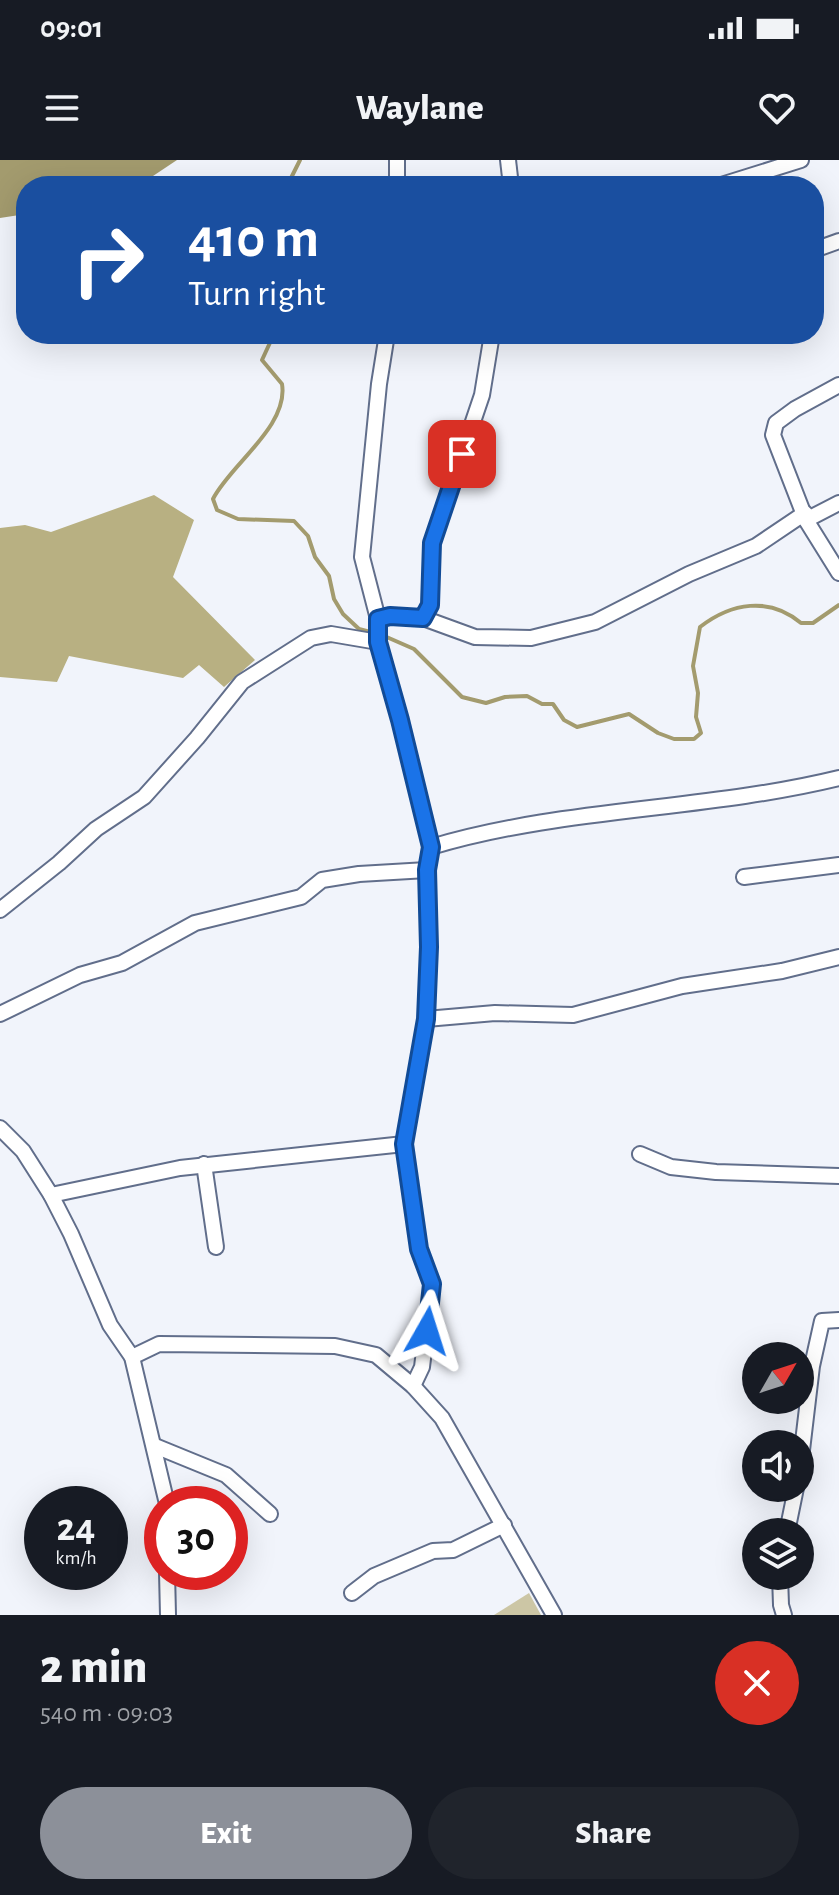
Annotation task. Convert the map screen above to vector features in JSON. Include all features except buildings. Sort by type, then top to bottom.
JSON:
[{"type":"street","points":[[750,176],[801,160]]},
{"type":"street","points":[[385,344],[362,557],[378,619],[378,642],[431,847],[427,870],[429,947],[426,1019],[404,1144],[419,1249],[432,1284],[426,1348],[413,1386]]},
{"type":"street","points":[[423,618],[430,605],[432,543],[482,395],[490,344]]},
{"type":"street","points":[[839,385],[776,423],[773,435],[805,516],[839,573]]},
{"type":"street","points":[[378,619],[390,616],[423,618],[475,637],[531,638],[595,622],[689,574],[756,546],[805,516],[839,503]]},
{"type":"street","points":[[0,910],[96,829],[144,797],[242,682],[311,638],[331,634],[378,642]]},
{"type":"street","points":[[431,847],[515,826],[707,802],[839,778]]},
{"type":"street","points":[[744,877],[839,865]]},
{"type":"street","points":[[0,1014],[80,975],[122,963],[195,923],[301,897],[322,880],[359,874],[427,870]]},
{"type":"street","points":[[426,1019],[495,1013],[573,1015],[682,986],[782,971],[839,957]]},
{"type":"street","points":[[0,1128],[23,1151],[51,1195],[110,1325],[132,1357],[163,1486]]},
{"type":"street","points":[[51,1195],[204,1164],[404,1144]]},
{"type":"street","points":[[640,1154],[671,1167],[716,1172],[839,1176]]},
{"type":"street","points":[[204,1164],[216,1247]]},
{"type":"street","points":[[804,1430],[812,1366],[822,1321],[839,1320]]},
{"type":"street","points":[[132,1357],[159,1344],[335,1346],[376,1355],[413,1386],[442,1418],[554,1615]]},
{"type":"street","points":[[155,1446],[226,1475],[270,1514]]},
{"type":"street","points":[[352,1593],[374,1576],[433,1551],[453,1550],[504,1525]]},
{"type":"street","points":[[167,1590],[168,1615]]},
{"type":"street","points":[[781,1590],[784,1615]]},
{"type":"shaded area","points":[[0,160],[177,160],[153,176],[16,176],[16,216],[0,218]]},
{"type":"shaded area","points":[[154,495],[194,520],[173,577],[255,660],[224,687],[199,665],[183,678],[69,656],[57,682],[0,677],[0,528],[25,525],[51,532]]},
{"type":"shaded area","points":[[529,1593],[541,1615],[494,1615]]},
{"type":"waterway","points":[[292,176],[300,160]]},
{"type":"waterway","points":[[269,344],[262,360],[282,384],[282,400],[277,415],[213,499],[217,510],[238,519],[294,521],[308,536],[315,557],[329,576],[334,599],[343,614],[359,629],[374,633]]},
{"type":"waterway","points":[[382,635],[414,649],[462,697],[486,703],[505,697],[527,696],[542,704],[553,704],[564,720],[577,727],[629,714],[658,733],[674,739],[694,739],[701,733],[696,717],[698,693],[693,666],[700,627],[724,612],[750,606],[776,609],[801,623],[813,623],[839,605]]},
{"type":"route","points":[[427,1331],[432,1284],[419,1249],[404,1144],[426,1019],[429,947],[427,870],[431,847],[378,642],[378,619],[390,616],[423,618],[430,605],[432,543],[462,454]]}]
